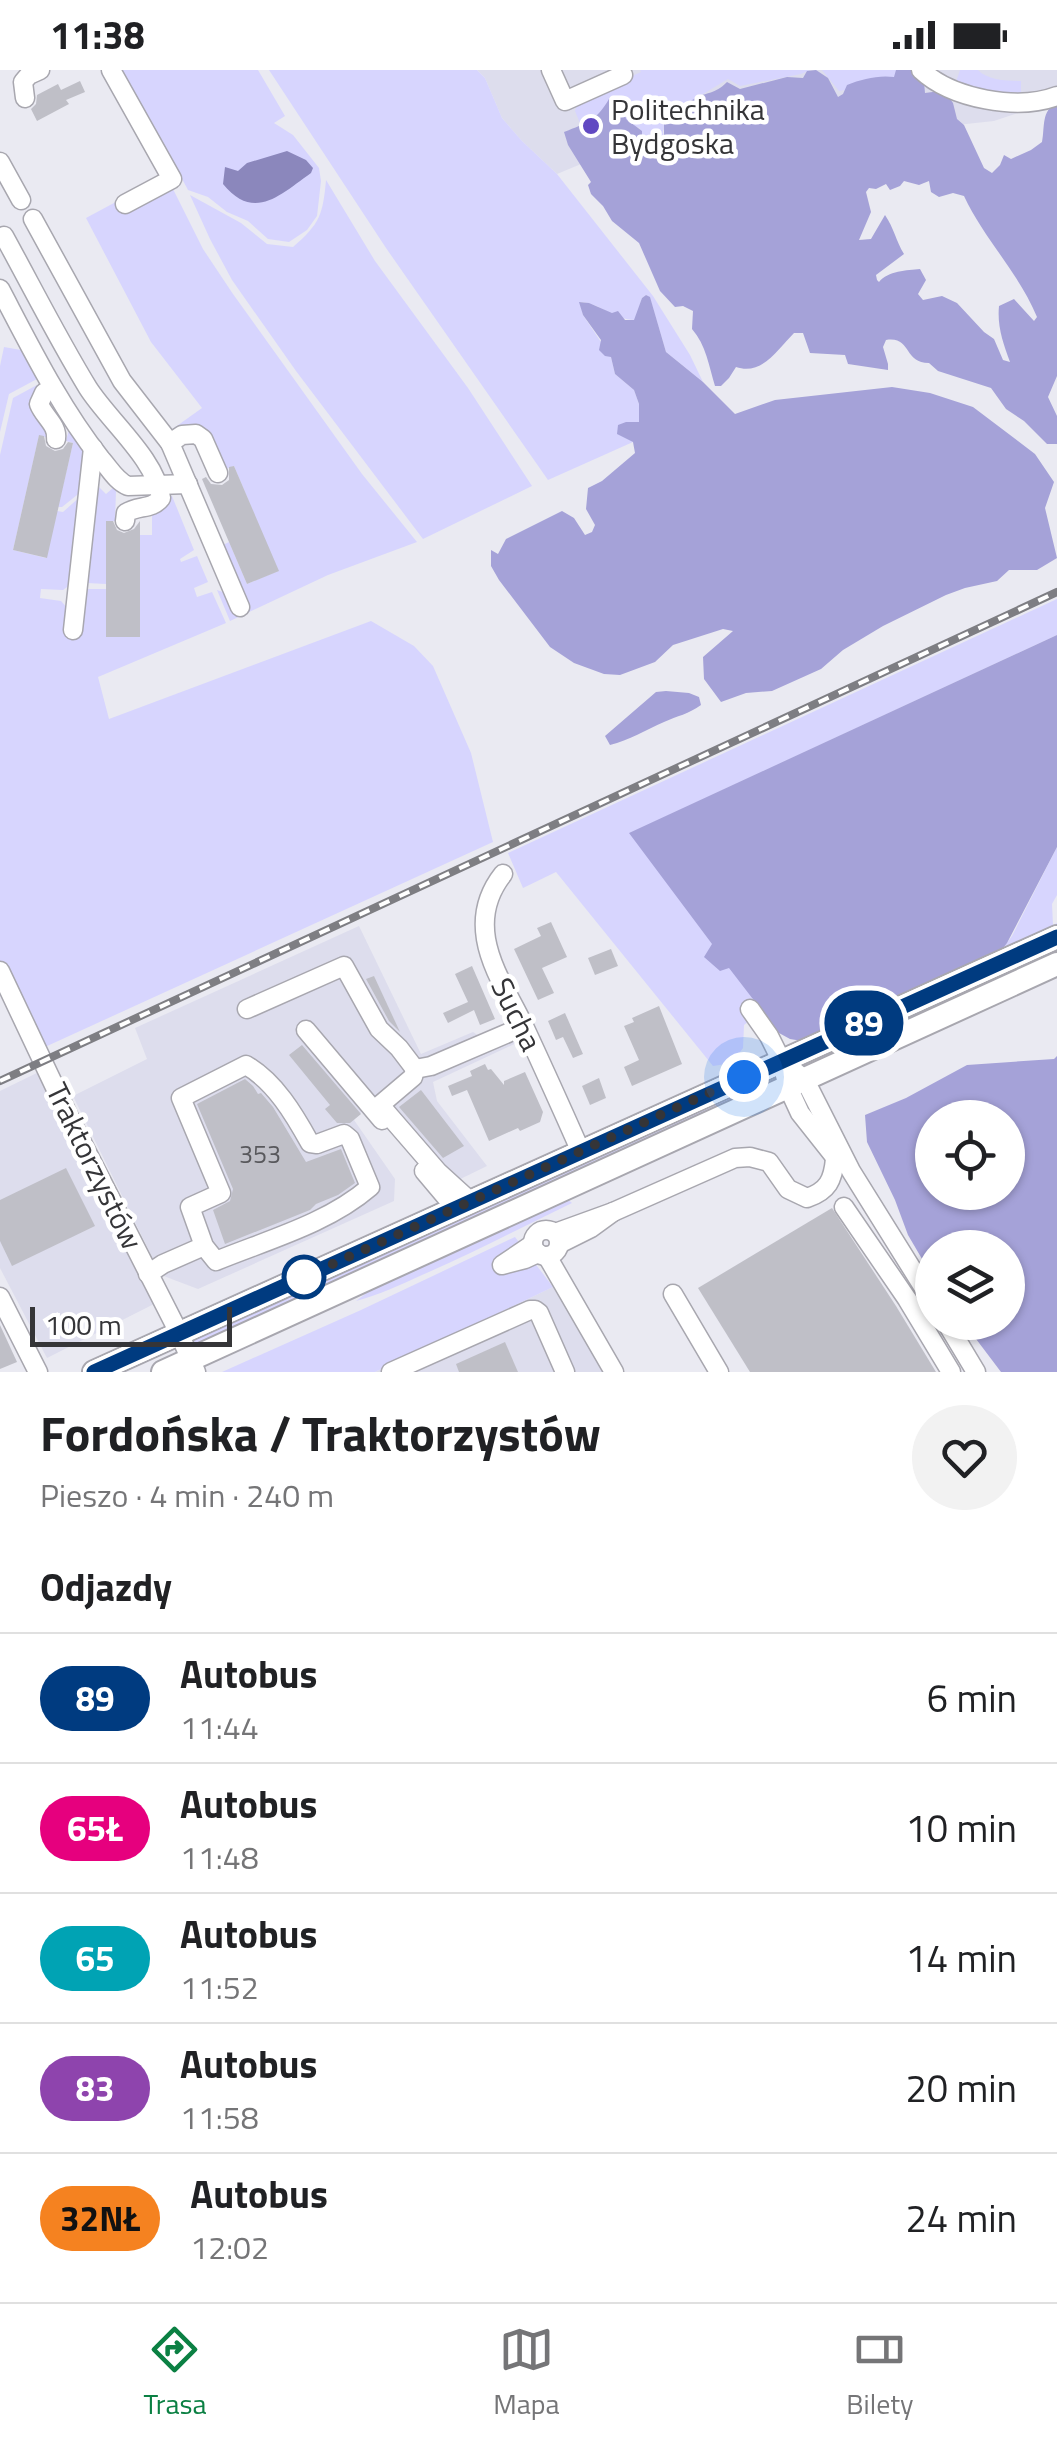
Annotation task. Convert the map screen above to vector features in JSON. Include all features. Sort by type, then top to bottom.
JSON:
[{"type":"main road","points":[[94,1372],[1057,936]]},
{"type":"main road","points":[[163,1372],[194,1366],[1057,964]]},
{"type":"street","points":[[25,98],[23,82],[40,70]]},
{"type":"street","points":[[111,70],[172,179],[126,204]]},
{"type":"street","points":[[551,70],[565,102],[623,75]]},
{"type":"street","points":[[921,70],[936,81],[986,100],[1044,101],[1057,96]]},
{"type":"street","points":[[0,162],[21,200]]},
{"type":"street","points":[[33,220],[122,381],[170,442],[240,607]]},
{"type":"street","points":[[1,235],[90,391],[160,487],[162,498],[158,502],[130,510],[125,521]]},
{"type":"street","points":[[0,289],[52,388],[121,483],[160,487],[188,484]]},
{"type":"street","points":[[52,388],[44,393],[40,404],[55,427],[56,439]]},
{"type":"street","points":[[170,442],[182,435],[196,434],[203,440],[218,472]]},
{"type":"street","points":[[73,630],[93,448]]},
{"type":"street","name":"Sucha","points":[[503,874],[492,887],[485,912],[486,939],[494,966],[580,1152]]},
{"type":"street","points":[[248,1008],[344,966],[378,1029],[400,1048],[415,1069],[413,1077],[380,1105],[463,1205]]},
{"type":"street","name":"Traktorzystów","points":[[0,971],[194,1366]]},
{"type":"street","points":[[750,1009],[843,1165]]},
{"type":"street","points":[[306,1030],[463,1205]]},
{"type":"street","points":[[415,1069],[508,1034]]},
{"type":"street","points":[[246,1065],[260,1072],[294,1114],[310,1142],[318,1144],[344,1134],[350,1139],[370,1187],[313,1223],[216,1261],[204,1246],[190,1207],[222,1193],[181,1098],[246,1065]]},
{"type":"street","points":[[797,1083],[800,1113],[843,1165],[915,1274]]},
{"type":"street","points":[[756,1102],[800,1113]]},
{"type":"street","points":[[482,1273],[592,1228],[613,1212],[735,1158],[770,1162],[788,1189],[807,1198],[824,1190],[843,1165]]},
{"type":"street","points":[[844,1207],[951,1372]]},
{"type":"street","points":[[861,1232],[880,1218]]},
{"type":"street","points":[[148,1274],[204,1246]]},
{"type":"street","points":[[548,1246],[558,1278],[614,1372]]},
{"type":"street","points":[[673,1294],[719,1372]]},
{"type":"street","points":[[0,1297],[38,1372]]},
{"type":"street","points":[[909,1303],[915,1301]]},
{"type":"street","points":[[391,1372],[535,1310],[565,1372]]},
{"type":"street","points":[[957,1340],[976,1372]]},
{"type":"shaded area","points":[[115,70],[258,70],[285,116],[274,123],[293,135],[319,168],[317,216],[307,230],[289,242],[268,239],[248,221],[188,190],[180,175],[175,177]]},
{"type":"shaded area","points":[[269,70],[477,70],[485,78],[502,118],[557,174],[653,296],[703,382],[666,352],[646,295],[635,320],[580,302],[583,315],[611,357],[615,374],[634,390],[639,422],[633,442],[548,480],[386,248]]},
{"type":"shaded area","name":"Politechnika Bydgoska","points":[[477,70],[1057,70],[1057,100],[994,121],[901,131],[752,93],[557,174],[502,118],[485,78]]},
{"type":"shaded area","points":[[640,70],[810,70],[740,86],[728,79],[665,117],[663,132],[668,158],[643,147],[640,128],[601,113],[580,123],[575,111],[578,101]]},
{"type":"shaded area","points":[[816,70],[828,78],[838,97],[847,85],[876,77],[894,77],[896,70],[917,70],[925,93],[940,91],[948,96],[984,168],[992,173],[1004,155],[1011,159],[1042,142],[1046,115],[1057,104],[1057,376],[1048,397],[1057,416],[1057,444],[1047,444],[1006,409],[991,388],[938,371],[915,359],[894,340],[886,340],[883,347],[888,370],[848,364],[845,355],[810,353],[803,333],[794,333],[762,364],[754,368],[736,367],[721,386],[715,386],[704,349],[692,329],[693,311],[675,307],[660,291],[639,243],[612,221],[591,194],[591,182],[564,132],[591,120],[609,99],[621,100],[626,119],[642,131],[642,148],[672,162],[673,155],[664,146],[664,119],[687,103],[727,82],[740,89],[787,77],[803,78],[807,71]],"holes":[[[904,181],[919,185],[929,181],[931,192],[939,197],[953,193],[964,196],[1030,301],[1037,317],[1034,321],[1014,299],[999,306],[1000,327],[1010,362],[1003,360],[994,339],[957,303],[942,296],[923,300],[918,294],[926,280],[920,269],[877,280],[876,275],[904,254],[885,215],[871,239],[859,240],[871,212],[866,192],[886,184],[890,190]]]},
{"type":"shaded area","points":[[822,70],[905,70],[907,79],[839,91]]},
{"type":"shaded area","points":[[960,70],[978,70],[992,78],[1021,81],[1021,96],[955,85]]},
{"type":"shaded area","points":[[287,151],[313,168],[278,196],[256,203],[245,201],[223,184],[225,167],[238,171],[247,163]]},
{"type":"shaded area","points":[[166,175],[203,249],[233,294],[362,474],[417,542],[328,575],[230,621],[217,590],[229,594],[221,546],[229,542],[247,584],[278,571],[234,466],[223,470],[209,438],[167,433],[202,408],[151,342],[86,218]]},
{"type":"shaded area","points":[[326,180],[375,261],[468,388],[532,486],[423,539],[232,280],[190,195],[241,223],[267,244],[293,247],[318,218]]},
{"type":"shaded area","points":[[646,295],[650,297],[666,352],[735,414],[775,400],[892,387],[930,393],[973,407],[1035,454],[1054,482],[1045,508],[1057,558],[1037,570],[1009,570],[997,581],[946,595],[883,626],[843,650],[821,669],[772,691],[746,693],[721,702],[704,679],[703,657],[733,631],[723,629],[673,645],[655,662],[620,675],[604,674],[574,663],[550,647],[499,580],[491,566],[491,550],[498,554],[506,539],[562,511],[574,518],[585,535],[592,532],[595,525],[586,509],[588,488],[635,453],[633,442],[617,434],[618,425],[639,422],[639,404],[634,390],[615,374],[611,357],[599,350],[601,340],[583,315],[579,302],[612,313],[618,311],[625,320],[634,320]]},
{"type":"shaded area","points":[[4,347],[21,350],[37,379],[9,394],[0,432],[0,366]]},
{"type":"shaded area","points":[[37,385],[43,389],[51,438],[39,436],[13,550],[46,558],[57,511],[63,512],[82,495],[70,585],[63,590],[41,589],[40,598],[61,601],[69,610],[81,589],[106,589],[106,637],[139,637],[140,535],[152,535],[152,514],[163,507],[168,495],[172,496],[194,550],[181,562],[197,556],[208,582],[194,588],[197,597],[212,592],[226,623],[98,677],[109,719],[371,621],[414,646],[433,666],[471,753],[493,842],[45,1047],[0,989],[0,455],[13,398]]},
{"type":"shaded area","points":[[69,430],[86,452],[82,491],[58,507],[73,443],[66,441]]},
{"type":"shaded area","points":[[97,485],[106,494],[113,488],[116,491],[115,521],[106,522],[106,584],[87,583]]},
{"type":"shaded area","points":[[1057,599],[1057,635],[630,833],[762,1011],[744,1025],[743,1048],[732,1063],[713,1066],[556,872],[523,888],[508,853]]},
{"type":"shaded area","points":[[1057,635],[1057,847],[1007,943],[1001,951],[802,1041],[779,1033],[729,968],[720,971],[704,957],[712,944],[629,833]]},
{"type":"shaded area","points":[[656,692],[699,697],[701,705],[610,745],[605,736]]},
{"type":"shaded area","points":[[1057,847],[1057,895],[1052,904],[1053,925],[1057,923],[1057,929],[1001,951],[1012,936]]},
{"type":"shaded area","points":[[359,926],[421,1054],[473,1032],[479,1036],[515,1018],[523,1040],[433,1082],[437,1101],[487,1166],[444,1187],[371,1102],[354,1120],[395,1179],[394,1201],[198,1289],[161,1275],[73,1096],[147,1059],[135,1028]]},
{"type":"shaded area","points":[[1057,1056],[1057,1372],[1001,1372],[977,1340],[1025,1340],[1025,1230],[915,1230],[915,1247],[867,1142],[865,1115],[967,1065]]},
{"type":"shaded area","points":[[45,1069],[158,1302],[47,1358],[0,1268],[0,1091]]},
{"type":"shaded area","points":[[743,1087],[745,1093],[570,1181],[199,1345],[193,1343],[201,1331]]},
{"type":"shaded area","points":[[567,1199],[572,1203],[479,1249],[356,1301],[378,1284]]},
{"type":"shaded area","points":[[515,1237],[553,1287],[375,1372],[222,1372],[361,1310]]},
{"type":"shaded area","points":[[553,1287],[603,1372],[375,1372]]},
{"type":"building","points":[[80,81],[85,92],[37,121],[31,109],[37,95],[58,84],[61,90]]},
{"type":"building","points":[[39,435],[55,451],[73,443],[47,558],[13,550]]},
{"type":"building","points":[[234,466],[279,571],[247,584],[202,479],[206,477],[211,484],[222,485],[229,480],[229,467]]},
{"type":"building","points":[[106,521],[113,521],[117,530],[124,533],[140,521],[140,637],[106,637]]},
{"type":"building","points":[[551,922],[567,957],[542,968],[554,993],[538,1000],[514,949],[541,936],[537,928]]},
{"type":"building","points":[[611,949],[618,966],[595,975],[588,958]]},
{"type":"building","points":[[472,966],[495,1019],[480,1025],[474,1010],[448,1023],[443,1013],[468,1002],[455,974]]},
{"type":"building","points":[[374,976],[400,1032],[389,1021],[366,979]]},
{"type":"building","points":[[659,1006],[682,1064],[632,1086],[624,1067],[639,1060],[624,1026]]},
{"type":"building","points":[[565,1013],[583,1054],[573,1058],[563,1037],[556,1040],[548,1021]]},
{"type":"building","points":[[302,1045],[361,1114],[350,1123],[337,1123],[325,1109],[330,1105],[289,1055]]},
{"type":"building","points":[[485,1064],[504,1085],[504,1081],[525,1072],[543,1112],[540,1122],[489,1141],[467,1090],[452,1096],[448,1086],[472,1076],[470,1071]]},
{"type":"building","points":[[599,1078],[606,1098],[590,1105],[582,1086]]},
{"type":"building","points":[[245,1079],[273,1107],[306,1162],[341,1149],[355,1183],[310,1210],[225,1244],[213,1210],[230,1201],[233,1189],[197,1104]]},
{"type":"building","points":[[421,1090],[464,1146],[443,1158],[399,1107]]},
{"type":"building","points":[[66,1168],[95,1226],[12,1266],[0,1241],[0,1200]]},
{"type":"building","points":[[832,1208],[936,1372],[750,1372],[698,1288]]},
{"type":"building","points":[[0,1325],[17,1362],[0,1369]]},
{"type":"building","points":[[505,1342],[518,1372],[459,1372],[456,1364]]},
{"type":"railway","points":[[0,1081],[1057,592]]},
{"type":"bus line","name":"89","points":[[94,1372],[1057,937]]},
{"type":"place","name":"Politechnika Bydgoska","points":[[591,126]]},
{"type":"route","points":[[304,1277],[744,1077]]}]
